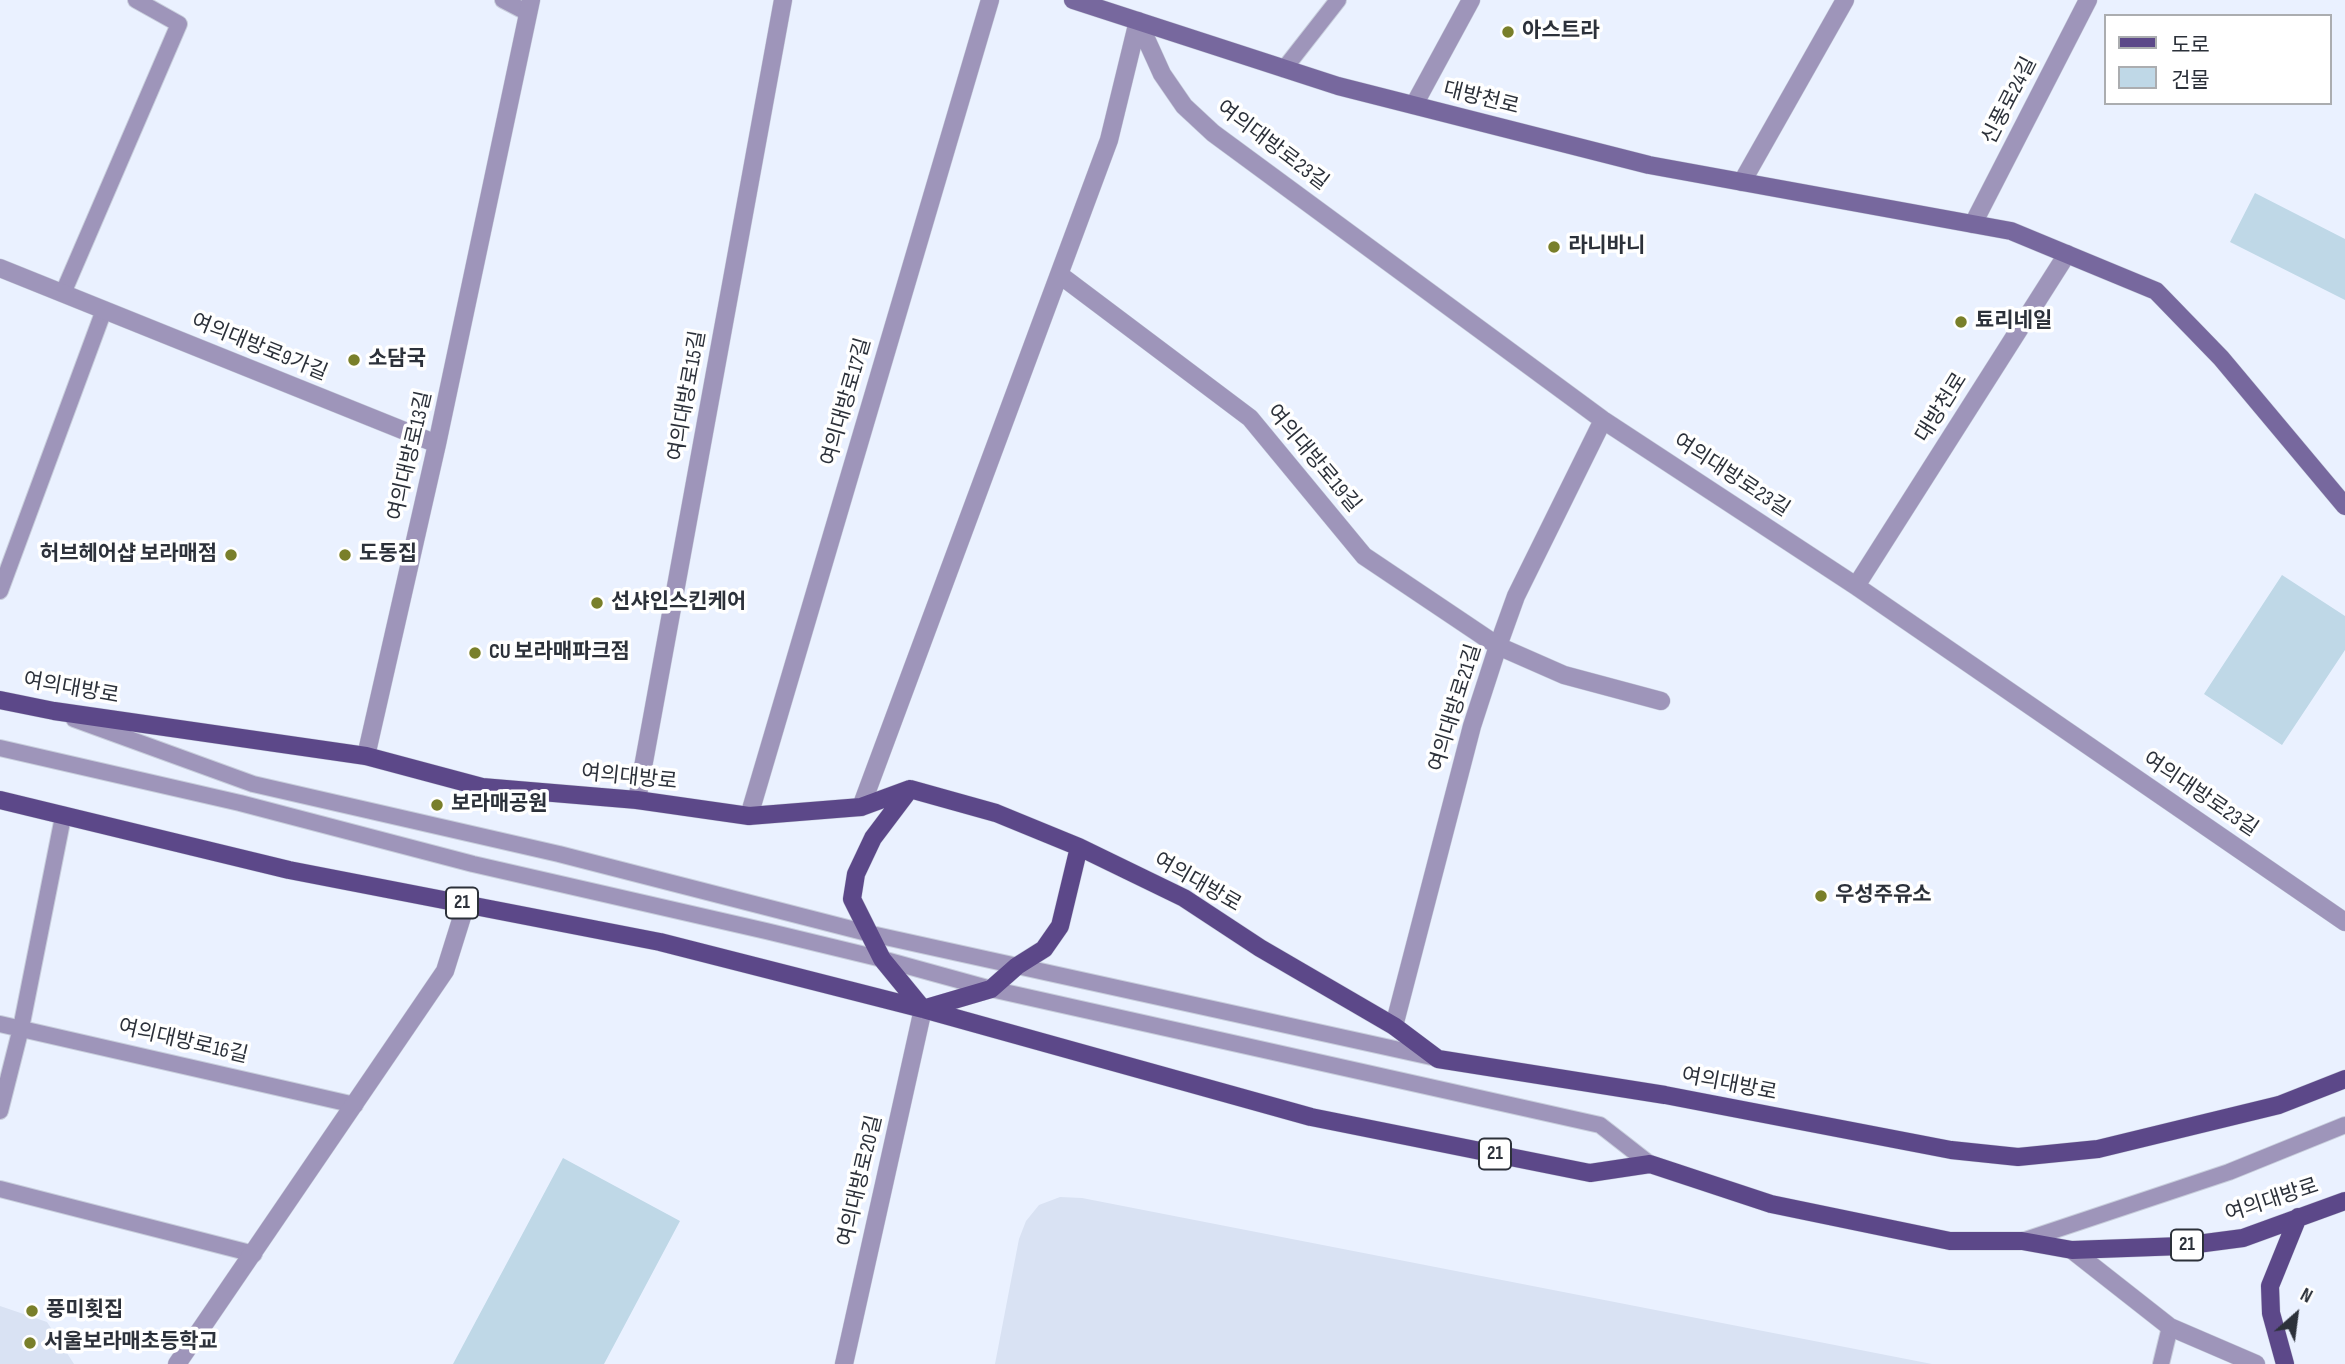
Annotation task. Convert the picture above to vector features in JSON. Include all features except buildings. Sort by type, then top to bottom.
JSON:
[{"type":"main road","name":"대방천로","points":[[1073,0],[1338,86],[1649,164],[2011,230],[2156,291],[2221,358],[2345,506]]},
{"type":"main road","name":"여의대방로","points":[[0,700],[54,711],[366,756],[482,787],[637,800],[749,816],[861,807],[910,789],[996,813],[1079,847],[1184,898],[1260,948],[1394,1026],[1438,1059],[1665,1095],[1951,1150],[2018,1157],[2098,1149],[2279,1105],[2345,1079]]},
{"type":"main road","points":[[910,789],[873,838],[856,874],[852,899],[881,959],[923,1009],[991,989],[1017,966],[1044,949],[1060,926],[1079,847]]},
{"type":"main road","name":"여의대방로","points":[[0,800],[289,870],[660,942],[923,1009],[1311,1117],[1590,1173],[1650,1164],[1771,1204],[1950,1241],[2022,1241],[2072,1250],[2182,1246],[2243,1238],[2345,1202]]},
{"type":"main road","points":[[2285,1364],[2271,1313],[2270,1286],[2298,1217]]},
{"type":"street","name":"여의대방로15길","points":[[637,800],[783,0]]},
{"type":"street","name":"여의대방로17길","points":[[749,816],[990,0]]},
{"type":"street","name":"대방천로","points":[[1414,105],[1471,0]]},
{"type":"street","points":[[1742,182],[1845,0]]},
{"type":"street","name":"신풍로24길","points":[[1973,224],[2088,0]]},
{"type":"street","name":"여의대방로13길","points":[[366,756],[438,444],[529,7]]},
{"type":"street","points":[[861,807],[1109,140],[1138,21]]},
{"type":"street","name":"여의대방로23길","points":[[1138,21],[1162,74],[1184,106],[1213,133],[1604,420],[1856,586],[2345,922]]},
{"type":"street","name":"대방천로","points":[[1856,586],[2067,254]]},
{"type":"street","name":"여의대방로9가길","points":[[0,268],[438,444]]},
{"type":"street","name":"여의대방로19길","points":[[1060,275],[1251,418],[1364,556],[1498,646],[1564,675],[1661,701]]},
{"type":"street","name":"여의대방로21길","points":[[1394,1026],[1472,726],[1498,646],[1516,596],[1604,420]]},
{"type":"street","points":[[177,1364],[445,971],[466,904]]},
{"type":"street","name":"여의대방로20길","points":[[844,1364],[923,1009]]},
{"type":"street","points":[[2072,1250],[2170,1326],[2256,1364]]},
{"type":"lane","points":[[63,293],[179,24],[136,0]]},
{"type":"lane","points":[[503,0],[529,7]]},
{"type":"lane","points":[[1284,69],[1338,0]]},
{"type":"lane","points":[[0,591],[104,310]]},
{"type":"lane","points":[[54,711],[254,784],[559,854],[867,933],[1438,1059]]},
{"type":"lane","points":[[0,748],[240,803],[473,864],[881,959],[991,989],[1600,1125],[1650,1164]]},
{"type":"lane","points":[[0,1111],[21,1028],[63,817]]},
{"type":"lane","name":"여의대방로16길","points":[[0,1024],[355,1105]]},
{"type":"lane","points":[[2022,1241],[2229,1172],[2345,1125]]},
{"type":"lane","points":[[0,1189],[254,1254]]},
{"type":"lane","points":[[2161,1364],[2170,1326]]},
{"type":"shaded area","points":[[1060,1197],[1082,1198],[1932,1364],[995,1364],[1019,1239],[1026,1221],[1039,1205]]},
{"type":"shaded area","name":"서울보라매초등학교","points":[[0,1306],[47,1322],[74,1364],[0,1364]]},
{"type":"place","name":"아스트라","points":[[1508,32]]},
{"type":"place","name":"라니바니","points":[[1554,247]]},
{"type":"place","name":"툐리네일","points":[[1961,322]]},
{"type":"place","name":"소담국","points":[[354,360]]},
{"type":"place","name":"허브헤어샵 보라매점","points":[[231,555]]},
{"type":"place","name":"도동집","points":[[345,555]]},
{"type":"place","name":"선샤인스킨케어","points":[[597,603]]},
{"type":"place","name":"CU 보라매파크점","points":[[475,653]]},
{"type":"place","name":"보라매공원","points":[[437,805]]},
{"type":"place","name":"우성주유소","points":[[1821,896]]},
{"type":"place","name":"풍미횟집","points":[[32,1311]]},
{"type":"place","name":"서울보라매초등학교","points":[[30,1343]]}]
